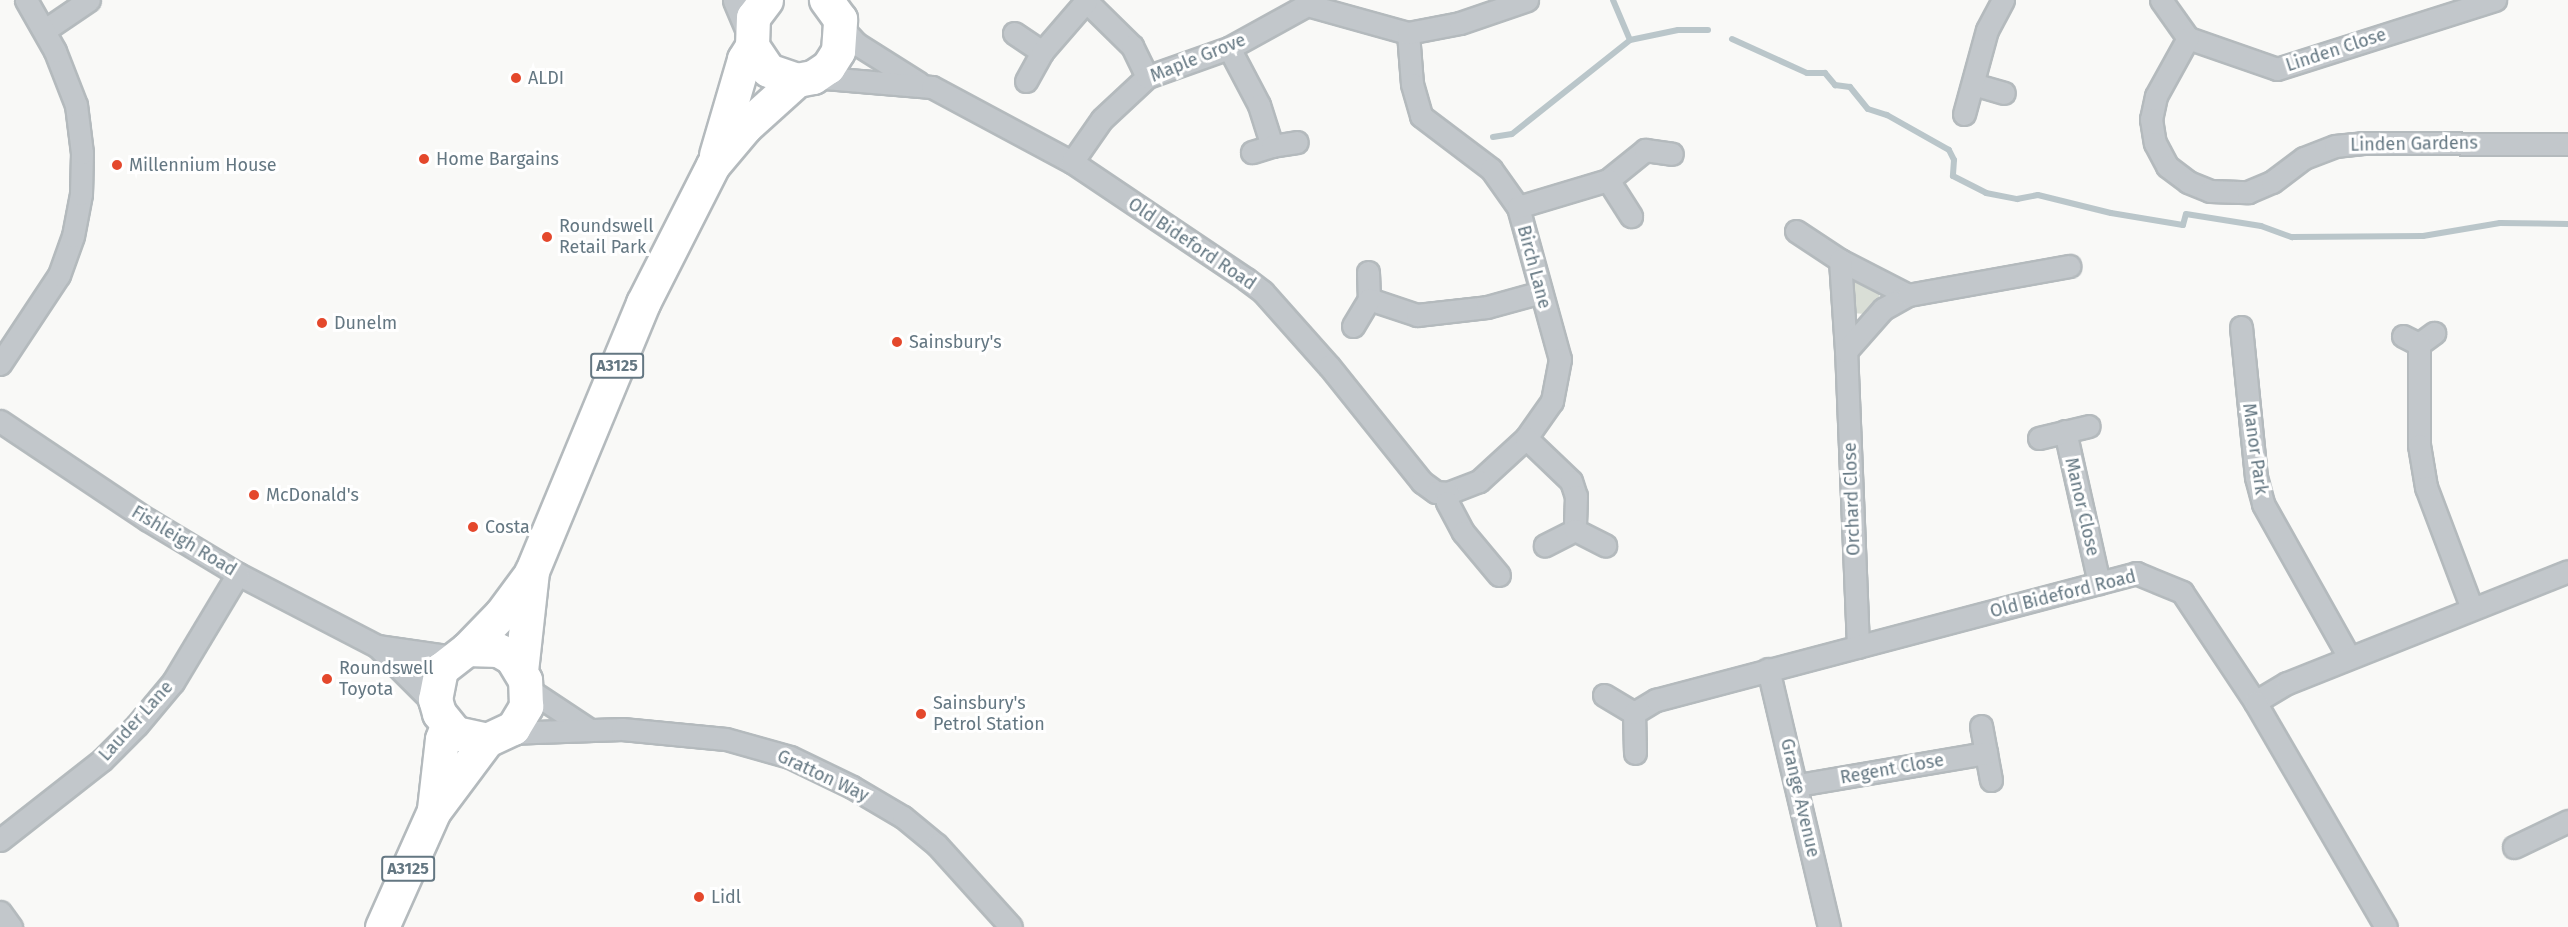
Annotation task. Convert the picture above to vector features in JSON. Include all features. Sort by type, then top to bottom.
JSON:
[{"type":"main road","name":"A3125","points":[[460,653],[501,614],[532,572],[634,325],[713,165],[751,39],[753,17],[766,0]]},
{"type":"main road","name":"A3125","points":[[713,165],[745,127],[805,78],[828,67],[838,51],[838,12]]},
{"type":"main road","points":[[751,39],[768,70],[805,78]]},
{"type":"main road","name":"A3125","points":[[524,680],[532,572]]},
{"type":"main road","points":[[498,650],[524,680],[523,714],[497,736],[465,738],[442,716],[436,683],[460,653],[498,650]]},
{"type":"main road","name":"A3125","points":[[434,811],[442,739],[442,716]]},
{"type":"main road","name":"A3125","points":[[382,927],[434,811],[497,736]]},
{"type":"street","points":[[0,364],[59,276],[73,236],[81,194],[82,153],[76,105],[45,30],[26,0]]},
{"type":"street","points":[[45,30],[88,0]]},
{"type":"street","points":[[737,0],[751,39]]},
{"type":"street","points":[[1026,81],[1042,52],[1085,0],[1132,46],[1147,77]]},
{"type":"street","name":"Maple Grove","points":[[1072,162],[1102,119],[1147,77],[1229,48],[1307,3],[1408,33],[1460,23],[1527,0]]},
{"type":"street","points":[[1964,114],[1987,30],[2003,0]]},
{"type":"street","points":[[2161,0],[2188,38]]},
{"type":"street","name":"Linden Close","points":[[2188,38],[2277,69],[2495,0]]},
{"type":"street","name":"Old Bideford Road","points":[[838,12],[857,44],[919,84],[957,99],[1072,162],[1263,292],[1329,366],[1422,482],[1436,492],[1448,493]]},
{"type":"street","points":[[1014,33],[1042,52]]},
{"type":"street","name":"Birch Lane","points":[[1408,33],[1412,84],[1421,116],[1491,169],[1518,207],[1560,359],[1557,388],[1526,438],[1479,481],[1448,493]]},
{"type":"street","name":"Linden Gardens","points":[[2188,38],[2156,96],[2151,119],[2155,143],[2167,166],[2188,182],[2210,190],[2248,192],[2272,182],[2304,158],[2335,146],[2363,143],[2568,144]]},
{"type":"street","points":[[1229,48],[1259,105],[1272,146]]},
{"type":"street","name":"Old Bideford Road","points":[[805,78],[919,84]]},
{"type":"street","points":[[1973,84],[2004,93]]},
{"type":"street","points":[[1252,152],[1297,142]]},
{"type":"street","points":[[1518,207],[1608,180],[1645,150],[1672,153]]},
{"type":"street","points":[[1608,180],[1631,216]]},
{"type":"street","points":[[1796,231],[1840,260],[1908,295]]},
{"type":"street","name":"Orchard Close","points":[[1840,260],[1858,646]]},
{"type":"street","points":[[1846,351],[1883,309],[1908,295],[2069,266]]},
{"type":"street","points":[[1353,326],[1369,299],[1368,272]]},
{"type":"street","points":[[1369,299],[1418,315],[1487,307],[1541,292]]},
{"type":"street","name":"Manor Park","points":[[2241,327],[2263,504],[2349,657]]},
{"type":"street","points":[[2418,338],[2419,445],[2426,486],[2472,609]]},
{"type":"street","name":"Fishleigh Road","points":[[0,421],[148,520],[238,574],[377,646],[442,716]]},
{"type":"street","points":[[2039,438],[2089,426]]},
{"type":"street","name":"Manor Close","points":[[2065,432],[2099,583]]},
{"type":"street","points":[[1526,438],[1571,481],[1576,496],[1575,530]]},
{"type":"street","points":[[1448,493],[1447,502],[1464,532],[1499,574]]},
{"type":"street","points":[[1545,545],[1575,530]]},
{"type":"street","points":[[1575,530],[1605,545]]},
{"type":"street","points":[[2255,702],[2287,682],[2568,571]]},
{"type":"street","name":"Old Bideford Road","points":[[1634,713],[1656,700],[2136,573],[2182,592],[2255,702],[2386,927]]},
{"type":"street","name":"Lauder Lane","points":[[0,840],[102,760],[137,725],[172,681],[238,574]]},
{"type":"street","name":"Fishleigh Road","points":[[377,646],[460,653]]},
{"type":"street","name":"Grange Avenue","points":[[1768,669],[1798,785],[1829,927]]},
{"type":"street","name":"Gratton Way","points":[[524,680],[587,728]]},
{"type":"street","points":[[1604,695],[1634,713],[1631,725],[1635,753]]},
{"type":"street","points":[[1981,726],[1991,780]]},
{"type":"street","name":"Gratton Way","points":[[497,736],[587,728],[726,738],[790,757],[903,817],[937,845],[1011,927]]},
{"type":"street","name":"Regent Close","points":[[1798,785],[1986,753]]},
{"type":"street","points":[[2514,847],[2568,821]]},
{"type":"street","points":[[0,912],[11,927]]},
{"type":"shaded area","points":[[1856,278],[1879,289],[1879,297],[1865,314],[1852,313],[1849,280]]},
{"type":"waterway","points":[[1613,0],[1630,40],[1678,30],[1708,30]]},
{"type":"waterway","points":[[1732,39],[1807,73],[1825,73],[1835,85],[1850,87],[1868,109],[1887,115],[1949,150],[1954,160],[1953,176],[1986,193],[2017,199],[2038,195],[2111,213],[2183,225],[2186,214],[2261,226],[2292,237],[2423,236],[2500,223],[2568,224]]},
{"type":"waterway","points":[[1493,137],[1512,134],[1630,40]]},
{"type":"place","name":"ALDI","points":[[516,78]]},
{"type":"place","name":"Home Bargains","points":[[424,159]]},
{"type":"place","name":"Millennium House","points":[[117,165]]},
{"type":"place","name":"Roundswell Retail Park","points":[[547,237]]},
{"type":"place","name":"Dunelm","points":[[322,323]]},
{"type":"place","name":"Sainsbury's","points":[[897,342]]},
{"type":"place","name":"McDonald's","points":[[254,495]]},
{"type":"place","name":"Costa","points":[[473,527]]},
{"type":"place","name":"Roundswell Toyota","points":[[327,679]]},
{"type":"place","name":"Sainsbury's Petrol Station","points":[[921,714]]},
{"type":"place","name":"Lidl","points":[[699,897]]}]
